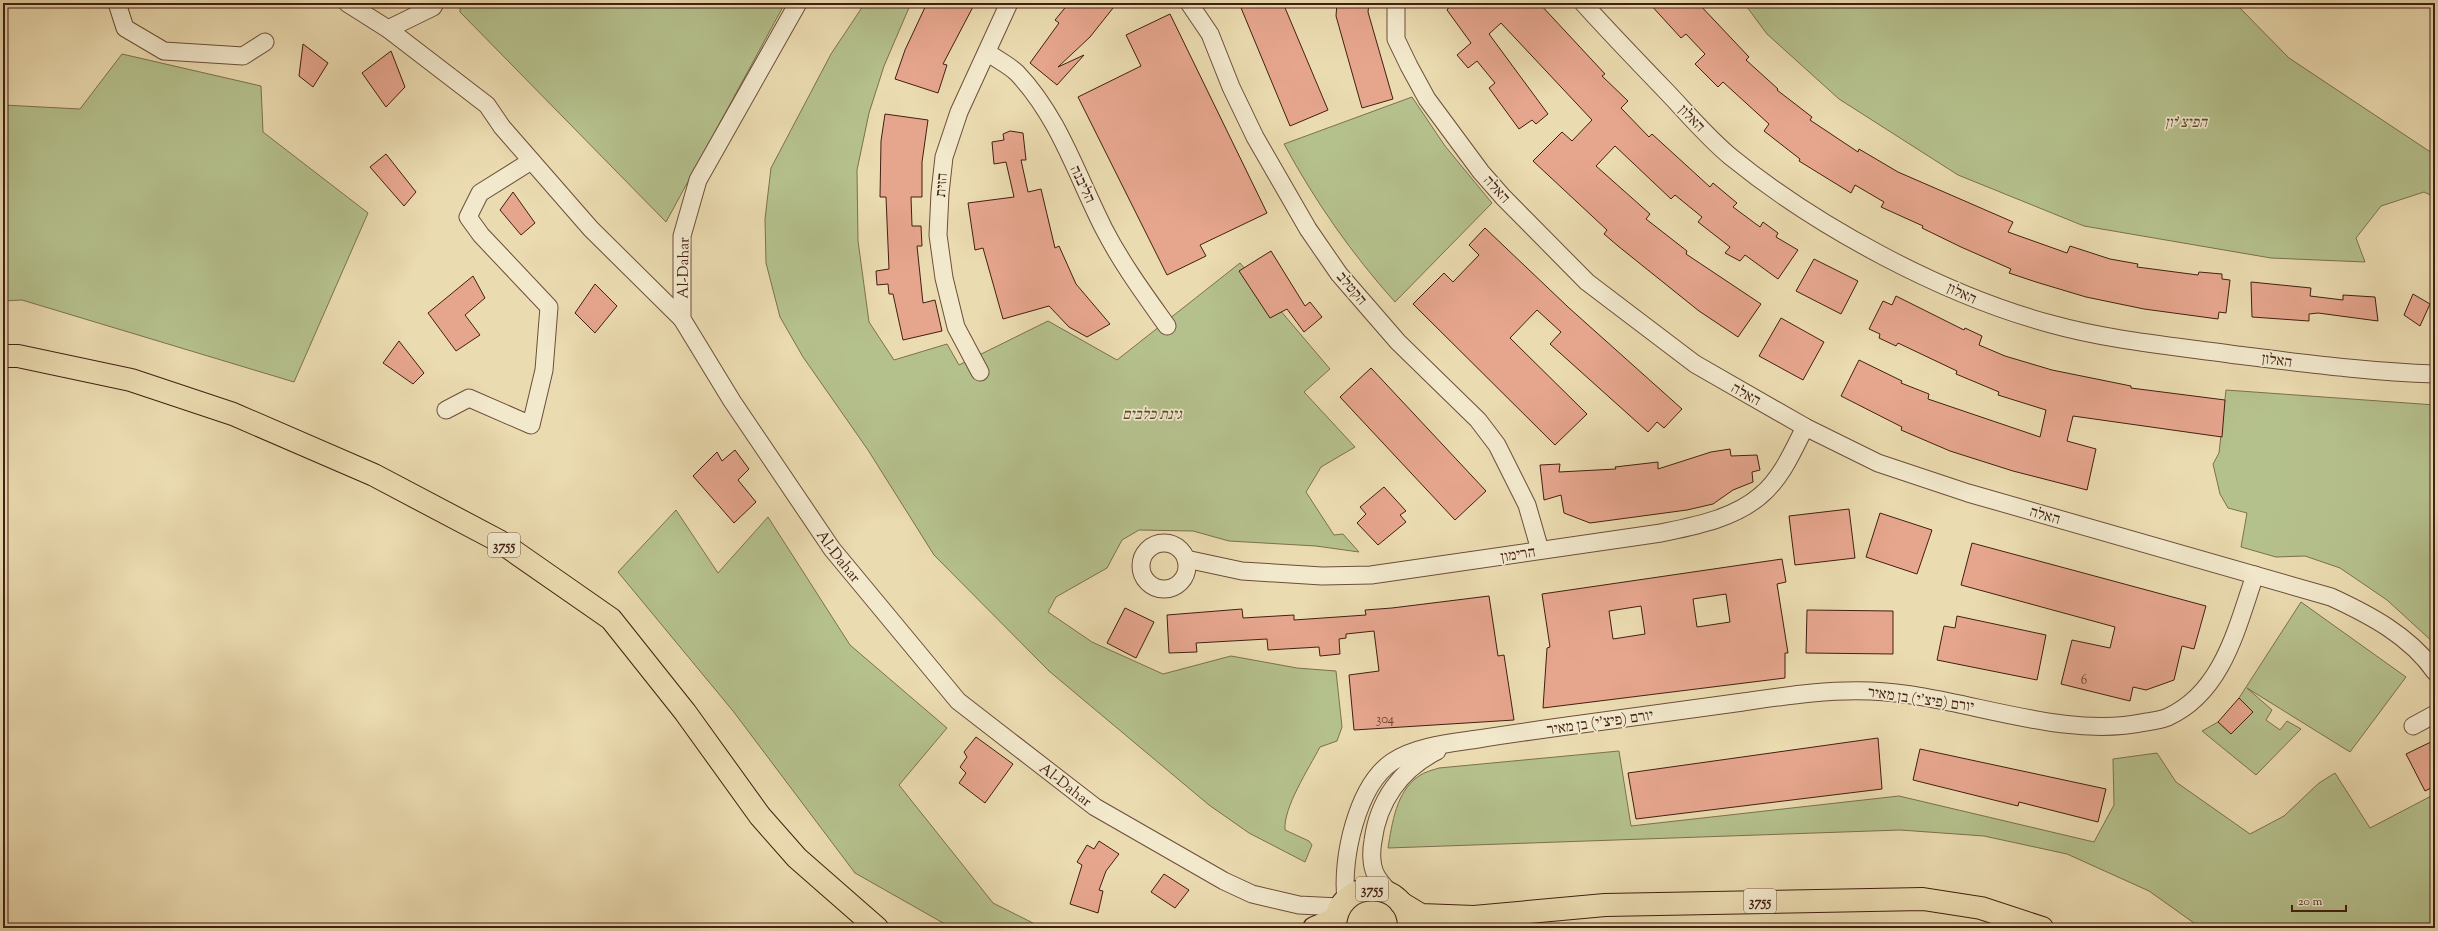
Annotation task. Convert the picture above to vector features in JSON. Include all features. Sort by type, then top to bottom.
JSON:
[{"type":"main road","name":"3755","points":[[3,356],[18,356],[131,380],[233,414],[374,475],[499,541],[611,619],[685,712],[760,816],[797,858],[877,928]]},
{"type":"main road","name":"3755","points":[[1314,928],[1339,913],[1367,889],[1395,898],[1421,915],[1474,917]]},
{"type":"main road","name":"3755","points":[[1395,898],[1408,918],[1409,928]]},
{"type":"main road","name":"3755","points":[[1422,928],[1474,917],[1606,905],[1923,899],[1981,908],[2042,928]]},
{"type":"street","points":[[117,3],[125,28],[164,51],[243,56],[265,42]]},
{"type":"street","points":[[347,3],[388,29],[487,105],[502,127],[591,229],[682,319]]},
{"type":"street","points":[[388,29],[433,6],[435,3]]},
{"type":"street","name":"Al-Dahar","points":[[798,3],[698,180],[682,236],[682,319],[732,401],[832,549],[958,701],[1095,806],[1224,881],[1252,894],[1339,913]]},
{"type":"street","name":"הזית","points":[[980,372],[956,327],[944,278],[938,235],[944,157],[959,112],[1009,3]]},
{"type":"street","name":"הקטלב","points":[[1189,3],[1210,34],[1231,87],[1255,137],[1308,229],[1339,274],[1398,342],[1478,420],[1497,445],[1527,506],[1540,550]]},
{"type":"street","name":"האלה","points":[[1396,3],[1396,38],[1408,66],[1427,99],[1503,197],[1587,282],[1695,364],[1805,427],[1878,463],[1968,493],[2331,597],[2376,619],[2422,654],[2435,672]]},
{"type":"street","name":"האלון","points":[[1583,3],[1704,131],[1742,165],[1790,201],[1851,237],[1980,302],[2054,325],[2105,336],[2390,373],[2435,374]]},
{"type":"street","name":"הליבנה","points":[[987,52],[1016,72],[1039,101],[1079,172],[1104,229],[1128,270],[1168,326]]},
{"type":"street","points":[[446,410],[469,398],[531,425],[544,370],[549,307],[481,235],[468,217],[480,193],[531,161]]},
{"type":"street","name":"הרימון","points":[[1186,559],[1242,571],[1322,576],[1364,575],[1661,534],[1698,525],[1733,513],[1761,496],[1787,463],[1805,427]]},
{"type":"street","name":"יורם (פיצ'י) בן מאיר","points":[[1339,913],[1355,823],[1367,792],[1379,774],[1392,762],[1408,754],[1454,743],[1782,697],[1841,691],[1872,691],[1902,694],[2077,726],[2127,726],[2167,718],[2199,697],[2220,666],[2236,632],[2255,575]]},
{"type":"street","points":[[2413,726],[2435,714]]},
{"type":"street","name":"יורם (פיצ'י) בן מאיר","points":[[1395,898],[1375,874],[1372,850],[1374,827],[1382,804],[1393,786],[1407,772],[1431,755],[1454,743]]},
{"type":"green space","points":[[460,3],[785,3],[666,222],[460,12]]},
{"type":"green space","name":"גינת כלבים","points":[[865,3],[911,3],[884,66],[869,113],[857,170],[858,241],[869,322],[894,360],[947,344],[959,365],[1048,321],[1117,360],[1240,263],[1330,369],[1304,392],[1355,447],[1321,467],[1306,492],[1334,535],[1343,534],[1359,552],[1316,546],[1229,541],[1193,531],[1139,530],[1122,540],[1107,568],[1056,597],[1048,612],[1092,642],[1163,674],[1231,656],[1297,668],[1336,671],[1342,727],[1337,741],[1320,747],[1292,800],[1285,821],[1285,830],[1309,841],[1312,845],[1305,862],[1249,833],[1209,805],[1049,671],[934,555],[868,450],[803,357],[780,317],[766,263],[765,219],[771,168],[831,54]]},
{"type":"green space","name":"הפיצ'יון","points":[[1744,3],[2235,3],[2289,58],[2435,155],[2435,197],[2424,192],[2381,206],[2356,238],[2365,262],[2271,258],[2084,226],[1958,175],[1839,99],[1767,34]]},
{"type":"green space","points":[[122,54],[261,86],[263,132],[368,213],[294,382],[22,300],[3,301],[3,105],[80,109]]},
{"type":"green space","points":[[1412,97],[1445,146],[1492,203],[1395,302],[1363,265],[1349,246],[1308,186],[1284,144]]},
{"type":"green space","points":[[2226,390],[2435,405],[2435,644],[2387,600],[2340,568],[2305,556],[2276,557],[2241,547],[2247,513],[2228,508],[2220,494],[2213,464],[2219,453]]},
{"type":"green space","points":[[676,510],[718,573],[768,517],[850,645],[947,728],[899,785],[993,903],[1043,928],[952,928],[855,873],[733,711],[618,572]]},
{"type":"green space","points":[[2301,602],[2406,677],[2350,752],[2247,688],[2272,710],[2266,720],[2280,730],[2287,721],[2301,729],[2256,775],[2202,731],[2218,722],[2231,733],[2253,712],[2239,698]]},
{"type":"green space","points":[[1619,751],[1631,826],[1899,796],[2094,842],[2114,805],[2113,759],[2157,753],[2176,782],[2250,834],[2284,816],[2319,783],[2335,773],[2370,828],[2435,794],[2435,928],[2201,928],[2149,891],[2067,854],[1984,836],[1900,830],[1388,848],[1391,829],[1400,799],[1411,782],[1426,772],[1439,768]]},
{"type":"building","points":[[927,3],[975,3],[943,64],[947,65],[938,93],[895,79],[905,50]]},
{"type":"building","points":[[1069,3],[1117,3],[1090,37],[1058,67],[1084,55],[1057,85],[1030,63],[1059,23],[1055,20]]},
{"type":"building","points":[[1239,3],[1283,3],[1328,110],[1290,126]]},
{"type":"building","points":[[1337,3],[1369,3],[1368,12],[1393,99],[1362,108],[1336,16]]},
{"type":"building","points":[[1452,3],[1539,3],[1605,74],[1602,76],[1628,101],[1621,108],[1649,137],[1652,134],[1710,187],[1713,183],[1737,203],[1733,207],[1760,227],[1763,222],[1778,233],[1776,237],[1798,250],[1778,279],[1745,255],[1740,261],[1725,253],[1730,247],[1698,222],[1702,217],[1675,195],[1671,199],[1615,146],[1596,166],[1650,214],[1646,219],[1687,251],[1686,254],[1761,304],[1738,337],[1699,311],[1604,234],[1607,230],[1533,161],[1562,132],[1572,141],[1592,120],[1501,23],[1489,34],[1548,114],[1536,124],[1532,120],[1519,129],[1489,88],[1495,83],[1477,61],[1468,68],[1457,55],[1471,43],[1447,10]]},
{"type":"building","points":[[1649,3],[1698,3],[1749,57],[1746,60],[1778,89],[1777,90],[1812,117],[1810,120],[1858,152],[1859,149],[1898,172],[2013,222],[2008,232],[2067,253],[2070,246],[2110,259],[2138,264],[2137,267],[2198,275],[2199,272],[2222,274],[2222,279],[2230,280],[2226,313],[2219,312],[2218,319],[2144,309],[2086,297],[2036,282],[2009,273],[2011,269],[1961,247],[1922,228],[1923,226],[1881,207],[1884,202],[1855,185],[1851,193],[1799,161],[1800,159],[1764,131],[1769,124],[1723,82],[1718,87],[1695,64],[1705,54],[1686,34],[1681,38]]},
{"type":"building","points":[[1170,14],[1267,213],[1200,245],[1206,256],[1167,275],[1078,97],[1141,66],[1126,35]]},
{"type":"building","points":[[303,44],[328,63],[313,87],[299,76]]},
{"type":"building","points":[[391,51],[405,87],[386,107],[362,73]]},
{"type":"building","points":[[885,114],[928,120],[922,162],[922,197],[911,197],[912,226],[921,226],[922,246],[917,246],[923,303],[935,300],[942,331],[903,340],[893,294],[889,294],[888,284],[877,285],[876,271],[889,269],[886,197],[880,197],[881,141]]},
{"type":"building","points":[[1010,131],[1023,133],[1026,160],[1021,160],[1028,192],[1041,189],[1055,248],[1059,246],[1076,284],[1110,324],[1087,337],[1069,327],[1049,306],[1003,319],[983,248],[975,250],[968,203],[1014,197],[1006,162],[994,164],[992,142],[1004,140],[1003,134]]},
{"type":"building","points":[[386,154],[416,192],[404,206],[370,167]]},
{"type":"building","points":[[513,192],[535,223],[521,235],[500,210]]},
{"type":"building","points":[[1485,228],[1568,307],[1682,409],[1664,428],[1657,422],[1648,432],[1550,344],[1561,332],[1537,310],[1510,338],[1587,414],[1555,445],[1413,304],[1444,273],[1453,282],[1479,255],[1469,245]]},
{"type":"building","points":[[1271,251],[1305,306],[1310,302],[1322,317],[1304,332],[1287,309],[1270,318],[1239,271]]},
{"type":"building","points":[[1814,259],[1858,281],[1841,314],[1796,291]]},
{"type":"building","points":[[473,276],[485,298],[465,315],[480,335],[456,351],[428,313]]},
{"type":"building","points":[[2251,282],[2311,288],[2310,296],[2343,300],[2343,295],[2375,297],[2378,321],[2318,313],[2309,314],[2309,321],[2252,317]]},
{"type":"building","points":[[595,284],[617,306],[595,333],[575,313]]},
{"type":"building","points":[[2413,294],[2430,304],[2420,326],[2404,315]]},
{"type":"building","points":[[1896,296],[1964,330],[1965,328],[1982,336],[1979,345],[2005,356],[2052,370],[2131,386],[2131,388],[2225,400],[2222,437],[2073,416],[2067,441],[2096,449],[2087,490],[2013,471],[1950,451],[1901,430],[1902,427],[1841,396],[1859,360],[1902,381],[1901,383],[1929,394],[1928,399],[2040,437],[2046,410],[1998,395],[1999,392],[1956,374],[1957,371],[1898,343],[1896,346],[1879,338],[1880,334],[1869,329],[1883,301],[1892,305]]},
{"type":"building","points":[[1781,318],[1824,342],[1803,380],[1759,356]]},
{"type":"building","points":[[399,341],[424,373],[413,384],[383,363]]},
{"type":"building","points":[[1371,368],[1486,491],[1455,520],[1340,397]]},
{"type":"building","points":[[1730,449],[1731,456],[1757,455],[1760,470],[1752,472],[1753,482],[1733,490],[1713,504],[1687,510],[1590,523],[1564,513],[1561,495],[1544,500],[1540,465],[1560,464],[1559,472],[1616,469],[1615,467],[1658,462],[1658,469],[1711,452]]},
{"type":"building","points":[[735,450],[749,469],[738,480],[756,502],[734,523],[693,476],[717,452],[722,461]]},
{"type":"building","points":[[1384,487],[1406,511],[1400,515],[1406,522],[1378,545],[1357,523],[1366,514],[1360,507]]},
{"type":"building","points":[[1849,509],[1855,558],[1795,565],[1789,516]]},
{"type":"building","points":[[1880,513],[1932,530],[1917,574],[1866,557]]},
{"type":"building","points":[[1972,543],[2206,606],[2194,649],[2182,646],[2174,680],[2146,690],[2133,687],[2130,701],[2061,684],[2072,640],[2110,648],[2115,627],[1961,585]]},
{"type":"building","points":[[1782,559],[1786,582],[1777,584],[1788,653],[1785,653],[1785,678],[1543,708],[1547,648],[1550,647],[1542,594]],"holes":[[[1726,594],[1730,622],[1697,627],[1693,599]],[[1641,606],[1645,634],[1613,639],[1609,611]]]},
{"type":"building","points":[[1489,596],[1498,656],[1504,655],[1514,720],[1354,730],[1349,675],[1379,671],[1374,631],[1346,634],[1346,638],[1339,639],[1340,654],[1320,656],[1319,647],[1268,650],[1267,639],[1196,643],[1197,652],[1169,653],[1167,615],[1242,609],[1243,618],[1294,615],[1294,620],[1366,615],[1365,610]]},
{"type":"building","points":[[1125,608],[1154,622],[1136,658],[1107,643]]},
{"type":"building","points":[[1807,610],[1893,611],[1893,654],[1806,653]]},
{"type":"building","points":[[1957,616],[2046,635],[2037,680],[1937,660],[1944,626],[1955,628]]},
{"type":"building","points":[[2239,698],[2253,712],[2231,734],[2218,722]]},
{"type":"building","points":[[976,737],[1013,764],[985,803],[959,783],[966,773],[960,767],[967,757],[964,752]]},
{"type":"building","points":[[1878,738],[1882,789],[1636,819],[1628,773]]},
{"type":"building","points":[[2435,740],[2435,786],[2425,791],[2406,754]]},
{"type":"building","points":[[1920,749],[2106,789],[2098,822],[2019,802],[2018,806],[1913,780]]},
{"type":"building","points":[[1099,841],[1119,854],[1106,871],[1099,890],[1103,891],[1098,913],[1070,904],[1082,865],[1077,862],[1087,845],[1094,849]]},
{"type":"building","points":[[1164,874],[1189,890],[1175,908],[1151,892]]}]
